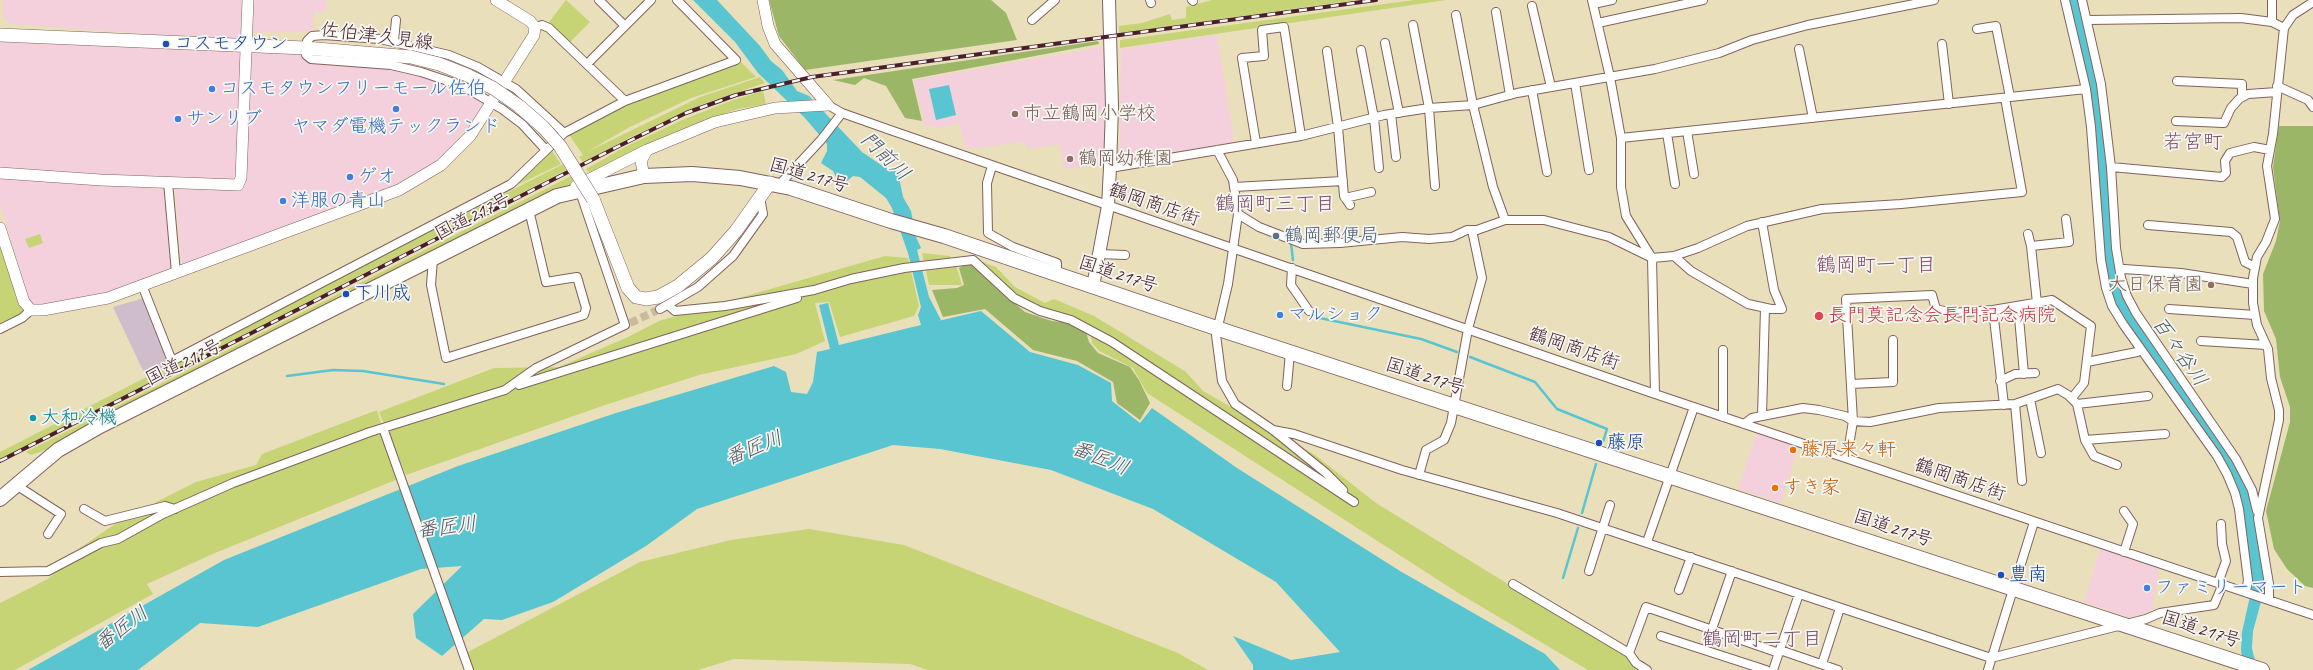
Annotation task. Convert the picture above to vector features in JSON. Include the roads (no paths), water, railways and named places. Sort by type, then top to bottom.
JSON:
[{"type":"highway","name":"国道217号","points":[[0,499],[58,450],[100,426],[557,196],[579,189],[644,176],[692,174],[740,178],[774,184],[944,236],[1218,329],[2262,670]]},
{"type":"main road","points":[[1093,286],[1108,206],[1112,106],[1110,0]]},
{"type":"main road","name":"佐伯津久見線","points":[[0,35],[305,48],[411,57],[439,64],[467,75],[493,88],[516,104],[543,127],[560,146],[578,172],[593,199],[628,288],[636,296],[646,299],[666,293],[694,274],[728,242],[760,197],[774,184]]},
{"type":"street","points":[[0,173],[238,185],[241,178],[248,0]]},
{"type":"street","points":[[496,0],[526,18],[535,27]]},
{"type":"street","points":[[599,0],[624,25]]},
{"type":"street","points":[[588,64],[624,25],[651,0]]},
{"type":"street","points":[[142,285],[172,361],[511,184],[564,133],[625,101],[736,60],[677,0]]},
{"type":"street","points":[[763,0],[768,26],[775,44],[824,105]]},
{"type":"street","points":[[1032,20],[1055,0]]},
{"type":"street","points":[[1612,0],[1592,2],[1610,76],[1621,138],[1620,187],[1626,216],[1652,258],[1655,394]]},
{"type":"street","points":[[1598,23],[1704,0]]},
{"type":"street","points":[[1110,168],[1301,136],[1395,114],[1430,108],[1473,105],[1532,90],[1655,69],[1712,55],[1752,40],[1808,25],[1934,0]]},
{"type":"street","points":[[2065,0],[2086,89],[2091,127],[2101,260],[2106,288],[2112,306],[2123,324],[2217,456],[2227,474],[2235,493],[2239,509],[2248,580],[2248,593]]},
{"type":"street","points":[[2082,0],[2088,20],[2101,84],[2111,167],[2116,248],[2121,278],[2127,296],[2136,313],[2236,459],[2252,490],[2269,584],[2267,599]]},
{"type":"street","points":[[2272,0],[2272,22]]},
{"type":"street","points":[[2301,0],[2302,10]]},
{"type":"street","points":[[2258,518],[2279,420],[2266,345],[2257,325],[2255,315],[2253,284],[2257,257],[2266,242],[2275,219],[2268,166],[2284,28],[2293,15],[2313,2]]},
{"type":"street","points":[[1532,6],[1551,87]]},
{"type":"street","points":[[1496,12],[1510,95]]},
{"type":"street","points":[[1456,15],[1473,105],[1493,187],[1505,220]]},
{"type":"street","points":[[2088,20],[2241,18],[2272,22],[2284,28]]},
{"type":"street","points":[[394,41],[396,20]]},
{"type":"street","points":[[535,27],[542,25],[549,28],[625,101]]},
{"type":"street","points":[[1413,25],[1430,108],[1435,186]]},
{"type":"street","points":[[1238,214],[1259,227],[1303,244],[1340,243],[1402,237],[1429,239],[1452,237],[1505,220],[1544,220],[1603,235],[1652,258],[1674,256],[1698,248],[1747,226],[1822,209],[1901,204],[2022,192],[1996,26],[1977,29]]},
{"type":"street","points":[[0,329],[22,318],[31,310],[43,310],[108,298],[399,190],[423,177],[441,165],[466,141],[533,38],[535,27]]},
{"type":"street","points":[[1256,143],[1242,58],[1264,56],[1262,30],[1284,27],[1301,136]]},
{"type":"street","points":[[546,150],[522,124],[492,103],[463,86],[428,74],[391,65],[311,59],[306,55],[305,48],[309,38],[312,36],[394,41],[449,55],[505,82],[536,106],[564,133]]},
{"type":"street","points":[[1385,43],[1395,114],[1396,158]]},
{"type":"street","points":[[1942,44],[1949,104]]},
{"type":"street","points":[[1799,49],[1813,118]]},
{"type":"street","points":[[1361,50],[1374,118],[1379,168]]},
{"type":"street","points":[[1327,51],[1338,127],[1343,181],[1348,201],[1371,192]]},
{"type":"street","points":[[2177,81],[2242,84],[2242,97]]},
{"type":"street","points":[[1575,83],[1589,170]]},
{"type":"street","points":[[1621,138],[2086,89]]},
{"type":"street","points":[[2176,121],[2224,123],[2231,108],[2242,97],[2248,94],[2277,89],[2308,100],[2313,107]]},
{"type":"street","points":[[1532,90],[1547,172]]},
{"type":"street","points":[[557,196],[647,150],[715,122],[775,108],[824,105]]},
{"type":"street","name":"鶴岡商店街","points":[[824,105],[840,117],[992,166],[1655,394],[2313,615]]},
{"type":"street","points":[[774,184],[821,140],[840,117]]},
{"type":"street","points":[[1687,131],[1694,174]]},
{"type":"street","points":[[1667,133],[1675,184]]},
{"type":"street","points":[[2111,167],[2222,177],[2226,173],[2225,161],[2230,153],[2254,147],[2270,150]]},
{"type":"street","points":[[644,176],[641,161],[647,150]]},
{"type":"street","points":[[668,305],[675,311],[725,306],[817,289],[851,279],[904,268],[973,260],[1014,298],[1040,311],[1071,320],[1112,342],[1354,502],[1326,473],[1273,430],[1234,404],[1222,381],[1216,335],[1238,214],[1234,187],[1217,150]]},
{"type":"street","points":[[992,166],[987,183],[988,233],[1013,247],[1057,263],[1057,275]]},
{"type":"street","points":[[1234,187],[1343,181]]},
{"type":"street","points":[[168,182],[176,273]]},
{"type":"street","points":[[0,572],[48,571],[101,543],[118,539],[175,509],[233,483],[384,428],[505,390],[549,361],[628,324],[579,189]]},
{"type":"street","points":[[660,309],[698,287],[733,256],[764,214],[760,197]]},
{"type":"street","points":[[433,259],[431,285],[446,358],[584,315],[586,308],[577,277],[546,282],[529,210]]},
{"type":"street","points":[[2031,246],[2069,242],[2066,219]]},
{"type":"street","points":[[1674,256],[1691,271],[1721,290],[1748,304],[1765,308],[1782,309],[1773,284],[1762,222]]},
{"type":"street","points":[[2148,225],[2231,232],[2237,237],[2245,262],[2255,267]]},
{"type":"street","points":[[0,228],[24,302],[31,310]]},
{"type":"street","points":[[1419,475],[1426,450],[1444,440],[1449,432],[1468,329],[1482,278],[1472,230]]},
{"type":"street","points":[[2028,234],[2031,246],[2037,303]]},
{"type":"street","points":[[1099,254],[1125,255]]},
{"type":"street","points":[[1292,268],[1291,285],[1309,312]]},
{"type":"street","points":[[2124,270],[2181,273],[2253,284]]},
{"type":"street","points":[[519,385],[814,292],[817,289]]},
{"type":"street","points":[[1847,458],[1853,421],[1846,299],[1932,295],[1936,309],[1952,313],[1993,310],[2052,300],[2091,326],[2084,383],[2074,401]]},
{"type":"street","points":[[2018,306],[2024,374]]},
{"type":"street","points":[[1762,416],[1765,308]]},
{"type":"street","points":[[2169,309],[2255,315]]},
{"type":"street","points":[[1993,310],[2000,381],[2004,405]]},
{"type":"street","points":[[1851,384],[1893,382],[1893,340]]},
{"type":"street","points":[[2201,341],[2266,345]]},
{"type":"street","points":[[1723,350],[1723,417]]},
{"type":"street","points":[[1287,386],[1290,352]]},
{"type":"street","points":[[2087,362],[2137,352]]},
{"type":"street","points":[[2000,381],[2015,374],[2036,373]]},
{"type":"street","points":[[1744,424],[1752,418],[1802,408],[1845,416],[1853,421],[1886,420],[1939,408],[2015,404],[2058,389],[2074,401],[2084,440],[2094,456],[2117,466]]},
{"type":"street","points":[[2074,401],[2148,396]]},
{"type":"street","points":[[2030,399],[2041,453]]},
{"type":"street","points":[[2015,404],[2022,481]]},
{"type":"street","points":[[1647,542],[1694,407]]},
{"type":"street","points":[[384,428],[469,670]]},
{"type":"street","points":[[1273,430],[1294,434],[1419,475],[1647,542],[1991,658],[2122,625],[2160,613],[2214,605],[2226,561],[2222,544],[2221,524]]},
{"type":"street","points":[[2084,440],[2165,434]]},
{"type":"street","points":[[16,485],[61,514],[48,534]]},
{"type":"street","points":[[1589,571],[1610,505]]},
{"type":"street","points":[[84,509],[105,521],[165,506],[175,509]]},
{"type":"street","points":[[2124,511],[2133,524],[2124,552]]},
{"type":"street","points":[[1988,670],[2034,522]]},
{"type":"street","points":[[1679,590],[1690,557]]},
{"type":"street","points":[[1712,629],[1732,571]]},
{"type":"street","points":[[1514,584],[1629,653],[1636,663],[1647,670]]},
{"type":"street","points":[[1773,670],[1799,594]]},
{"type":"street","points":[[1629,653],[1646,607],[1838,670]]},
{"type":"street","points":[[1822,664],[1840,608]]},
{"type":"street","points":[[1662,636],[1766,670]]},
{"type":"water","name":"番匠川","points":[[693,0],[717,0],[760,46],[771,61],[782,70],[797,91],[809,96],[862,152],[884,167],[901,173],[900,182],[903,197],[911,211],[916,237],[921,248],[917,250],[929,297],[941,320],[938,321],[981,311],[1030,352],[1078,365],[1111,383],[1112,401],[1140,423],[1152,408],[1237,468],[1400,571],[1545,654],[1560,670],[1253,670],[1253,665],[1233,636],[1291,660],[1340,652],[1276,582],[1153,509],[1051,470],[940,449],[893,445],[697,509],[646,546],[553,602],[502,620],[484,619],[442,656],[416,638],[413,614],[462,566],[421,569],[258,627],[200,623],[138,670],[28,670],[224,560],[458,466],[616,413],[774,366],[786,372],[791,392],[807,394],[813,382],[817,352],[830,349],[819,305],[828,303],[839,345],[921,325],[918,315],[921,307],[908,253],[892,208],[886,198],[860,177],[853,176],[847,181],[842,193],[836,189],[838,181],[833,171],[821,163],[827,151],[827,144],[805,118],[758,73],[735,42]]},
{"type":"water","points":[[949,85],[956,115],[936,120],[929,89]]},
{"type":"water","points":[[2217,435],[2245,480],[2252,503],[2264,576],[2264,591],[2253,631],[2252,648],[2257,670],[2244,670],[2241,650],[2242,632],[2253,583],[2239,498],[2208,441]]},
{"type":"waterway","name":"百々谷川","points":[[2074,0],[2092,78],[2098,120],[2110,266],[2114,286],[2124,309],[2225,454]]},
{"type":"waterway","points":[[1291,243],[1293,260]]},
{"type":"waterway","points":[[1311,311],[1315,317],[1421,339],[1457,352]]},
{"type":"waterway","points":[[1470,357],[1535,382],[1557,409],[1607,429],[1603,442]]},
{"type":"waterway","points":[[287,376],[333,370],[363,371],[444,384]]},
{"type":"waterway","points":[[1582,513],[1596,464]]},
{"type":"waterway","points":[[1563,578],[1578,528]]},
{"type":"tunnel","points":[[630,323],[660,309]]},
{"type":"railway","points":[[0,461],[621,145],[686,113],[736,95],[812,77],[1376,0]]},
{"type":"place","name":"コスモタウン","points":[[166,44]]},
{"type":"place","name":"コスモタウンフリーモール佐伯","points":[[212,89]]},
{"type":"place","name":"ヤマダ電機テックランド","points":[[396,109]]},
{"type":"place","name":"市立鶴岡小学校","points":[[1015,114]]},
{"type":"place","name":"サンリブ","points":[[178,119]]},
{"type":"place","name":"鶴岡幼稚園","points":[[1070,159]]},
{"type":"place","name":"ゲオ","points":[[350,177]]},
{"type":"place","name":"洋服の青山","points":[[283,201]]},
{"type":"place","name":"鶴岡郵便局","points":[[1276,236]]},
{"type":"place","name":"大日保育園","points":[[2211,285]]},
{"type":"place","name":"下川成","points":[[346,294]]},
{"type":"place","name":"マルショク","points":[[1280,315]]},
{"type":"place","name":"長門莫記念会長門記念病院","points":[[1819,316]]},
{"type":"place","name":"大和冷機","points":[[33,418]]},
{"type":"place","name":"藤原","points":[[1599,443]]},
{"type":"place","name":"藤原来々軒","points":[[1793,450]]},
{"type":"place","name":"すき家","points":[[1775,488]]},
{"type":"place","name":"豊南","points":[[2001,575]]},
{"type":"place","name":"ファミリーマート","points":[[2147,588]]},
{"type":"district","name":"若宮町","points":[[2193,143]]},
{"type":"district","name":"鶴岡町三丁目","points":[[1275,205]]},
{"type":"district","name":"鶴岡町一丁目","points":[[1876,266]]},
{"type":"district","name":"鶴岡町二丁目","points":[[1762,640]]},
{"type":"water label","name":"門前川","points":[[885,157]]}]
